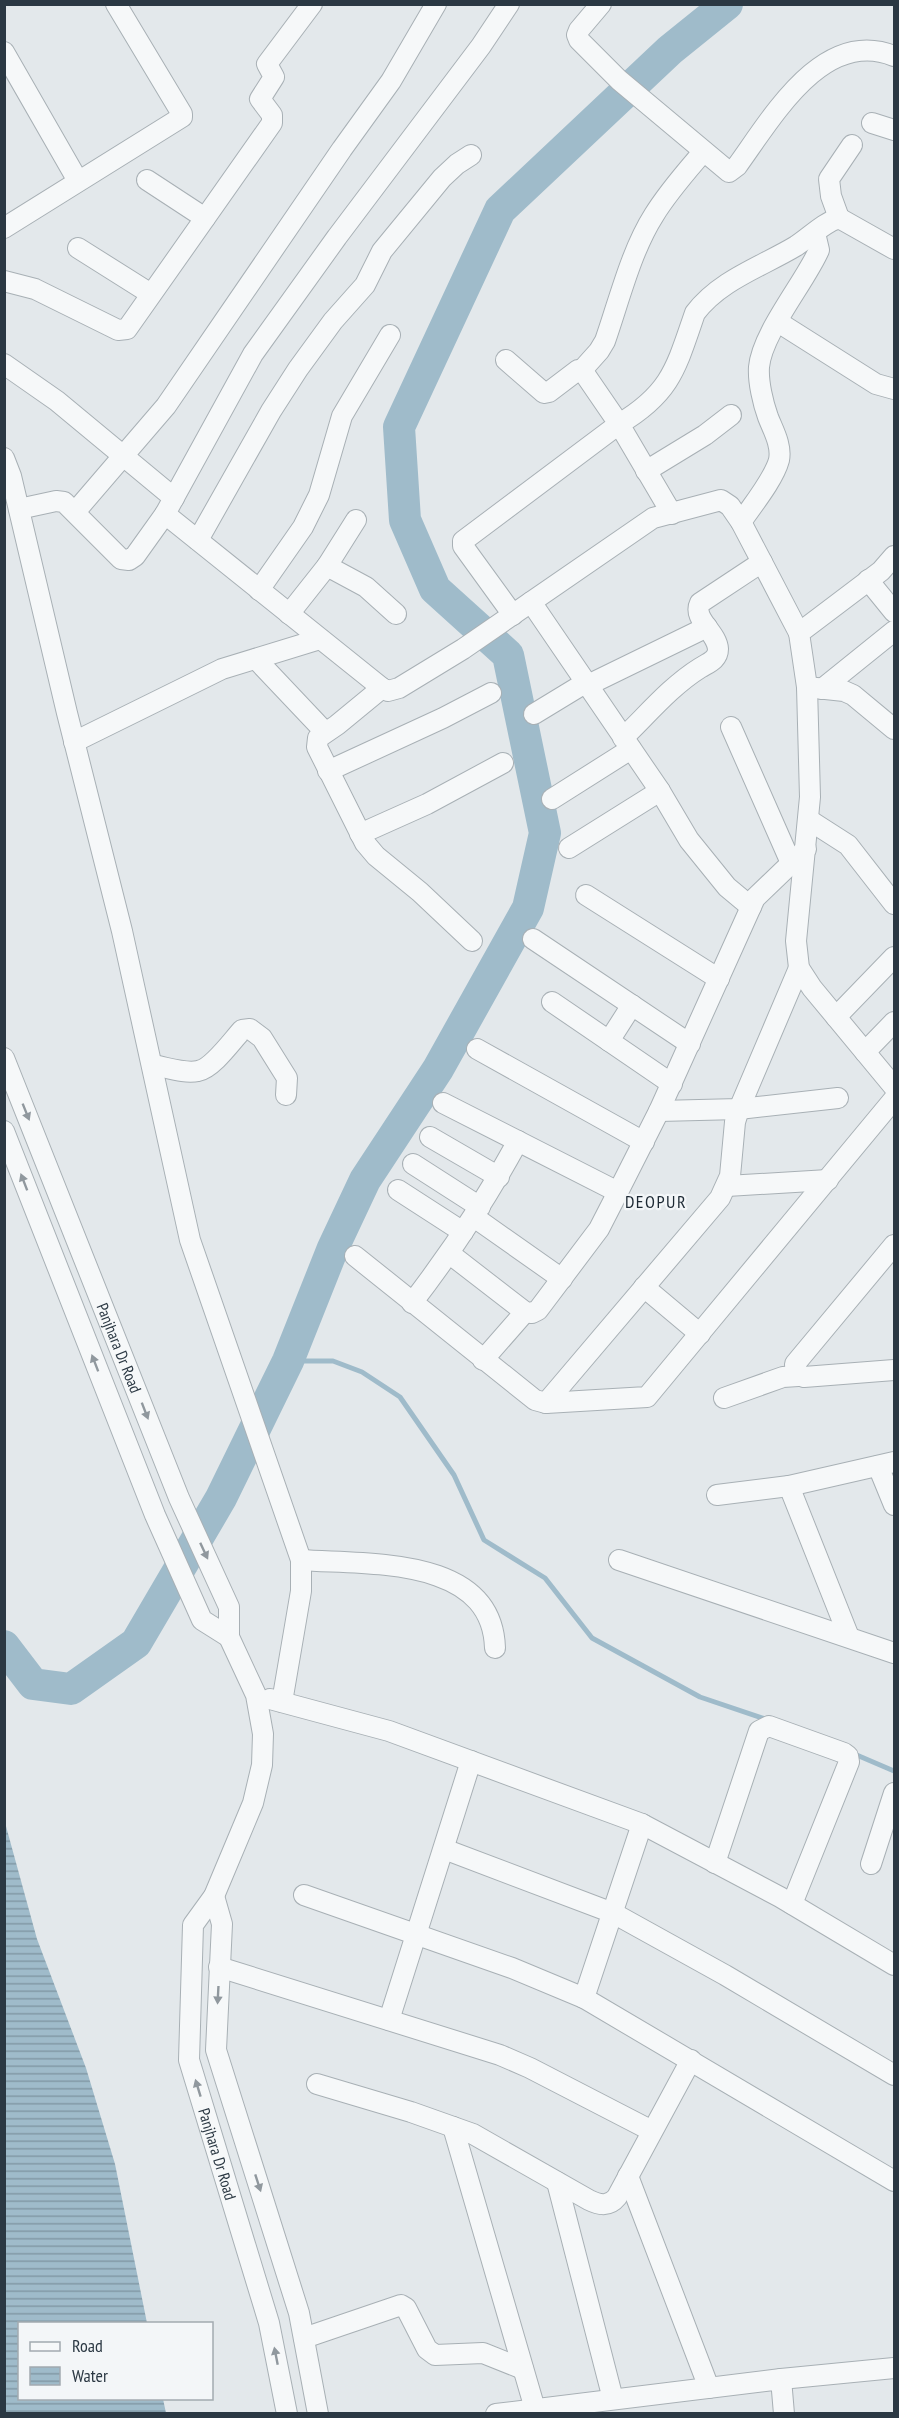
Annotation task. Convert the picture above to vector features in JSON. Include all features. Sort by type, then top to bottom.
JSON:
[{"type":"street","points":[[4,228],[182,117],[116,4]]},
{"type":"street","points":[[75,512],[166,406],[391,81],[436,4]]},
{"type":"street","points":[[19,509],[56,501],[64,502],[121,559],[129,560],[135,556],[169,506],[253,354],[337,237],[481,46],[509,4]]},
{"type":"street","points":[[601,4],[577,35],[591,53],[619,80],[729,172],[737,166],[787,99],[812,72],[829,60],[868,51],[894,56]]},
{"type":"street","points":[[4,281],[35,289],[122,331],[127,329],[272,123],[272,115],[260,99],[274,77],[267,64],[310,5]]},
{"type":"street","points":[[4,52],[78,181]]},
{"type":"street","points":[[872,123],[894,130]]},
{"type":"street","points":[[852,145],[829,179],[831,196],[839,218],[894,249]]},
{"type":"street","points":[[506,360],[544,393],[549,392],[578,370],[582,370],[605,341],[641,238],[653,216],[671,190],[703,152]]},
{"type":"street","points":[[198,540],[271,411],[298,369],[333,321],[365,285],[382,251],[442,178],[471,155]]},
{"type":"street","points":[[147,180],[205,218]]},
{"type":"street","points":[[505,620],[463,546],[463,541],[647,405],[672,377],[695,313],[712,293],[839,218]]},
{"type":"street","points":[[741,522],[775,470],[779,460],[779,446],[767,413],[759,367],[762,354],[778,322],[819,250],[815,233]]},
{"type":"street","points":[[78,248],[151,294]]},
{"type":"street","points":[[778,322],[876,384],[894,389]]},
{"type":"street","points":[[259,590],[303,527],[319,495],[342,416],[390,334]]},
{"type":"street","points":[[4,364],[57,401],[124,457],[198,540],[388,691],[399,688],[463,649],[653,518],[721,500],[730,506],[741,522],[799,633],[814,688],[806,849],[796,941],[799,968],[812,988],[894,1087]]},
{"type":"street","points":[[582,370],[619,424],[672,514]]},
{"type":"street","points":[[646,471],[705,435],[731,416]]},
{"type":"street","points":[[4,458],[19,509],[74,742],[122,931],[190,1240],[301,1560],[301,1591],[282,1702]]},
{"type":"street","points":[[289,614],[327,566],[356,520]]},
{"type":"street","points":[[799,633],[868,580],[894,556]]},
{"type":"street","points":[[552,799],[627,743],[682,683],[712,662],[718,650],[698,613],[699,603],[762,562]]},
{"type":"street","points":[[327,566],[366,587],[396,614]]},
{"type":"street","points":[[868,580],[894,612]]},
{"type":"street","points":[[531,602],[660,791],[689,840],[726,887],[751,907]]},
{"type":"street","points":[[534,714],[585,684],[707,627]]},
{"type":"street","points":[[814,688],[894,631]]},
{"type":"street","points":[[74,742],[222,669],[320,639]]},
{"type":"street","points":[[256,659],[325,732]]},
{"type":"street","points":[[382,688],[338,725],[325,732],[316,742],[360,834],[376,856],[472,941]]},
{"type":"street","points":[[814,688],[843,691],[853,695],[894,730]]},
{"type":"street","points":[[328,771],[443,718],[491,693]]},
{"type":"street","points":[[731,727],[791,862]]},
{"type":"street","points":[[360,834],[427,804],[503,763]]},
{"type":"street","points":[[569,848],[660,791]]},
{"type":"street","points":[[808,820],[848,845],[894,904]]},
{"type":"street","points":[[450,1254],[525,1312],[532,1313],[538,1310],[598,1229],[618,1192],[659,1112],[755,898],[806,849]]},
{"type":"street","points":[[586,895],[719,979]]},
{"type":"street","points":[[534,939],[690,1044]]},
{"type":"street","points":[[836,1017],[894,957]]},
{"type":"street","points":[[546,1403],[720,1198],[727,1186],[735,1122],[739,1109],[799,968]]},
{"type":"street","points":[[552,1002],[672,1084]]},
{"type":"street","points":[[609,1041],[632,1005]]},
{"type":"street","points":[[865,1052],[894,1022]]},
{"type":"street","points":[[152,1065],[190,1072],[201,1071],[210,1066],[242,1030],[250,1029],[262,1038],[287,1078],[286,1095]]},
{"type":"street","points":[[477,1049],[644,1142]]},
{"type":"street","name":"Panjhara Dr Road","points":[[4,1058],[179,1498],[229,1607],[229,1637],[256,1695],[263,1734],[262,1765],[253,1803],[214,1896],[193,1925],[189,2060],[269,2323],[287,2414]]},
{"type":"street","points":[[659,1112],[739,1109],[838,1098]]},
{"type":"street","points":[[355,1256],[527,1396],[546,1403],[646,1397],[894,1099]]},
{"type":"street","points":[[443,1103],[618,1192]]},
{"type":"street","name":"Panjhara Dr Road","points":[[4,1131],[155,1515],[202,1620],[229,1637]]},
{"type":"street","points":[[430,1137],[499,1177]]},
{"type":"street","points":[[412,1303],[450,1254],[519,1141]]},
{"type":"street","points":[[413,1164],[472,1218],[562,1279]]},
{"type":"street","points":[[727,1186],[828,1180]]},
{"type":"street","points":[[398,1190],[472,1218]]},
{"type":"street","points":[[798,1376],[795,1364],[894,1245]]},
{"type":"street","points":[[644,1287],[700,1334]]},
{"type":"street","points":[[483,1360],[525,1312]]},
{"type":"street","points":[[724,1398],[783,1377],[894,1370]]},
{"type":"street","points":[[717,1495],[789,1486],[886,1464],[894,1505]]},
{"type":"street","points":[[789,1486],[849,1637]]},
{"type":"street","points":[[301,1560],[409,1568],[438,1575],[462,1586],[476,1598],[487,1614],[494,1633],[495,1648]]},
{"type":"street","points":[[619,1560],[894,1653]]},
{"type":"street","points":[[256,1695],[389,1731],[642,1824],[792,1904],[894,1965]]},
{"type":"street","points":[[715,1863],[759,1731],[769,1726],[844,1753],[848,1756],[849,1762],[792,1904]]},
{"type":"street","points":[[389,2020],[471,1761]]},
{"type":"street","points":[[872,1864],[894,1793]]},
{"type":"street","points":[[585,1998],[642,1824]]},
{"type":"street","points":[[444,1849],[613,1913],[725,1975],[894,2075]]},
{"type":"street","points":[[304,1895],[512,1968],[585,1998],[894,2181]]},
{"type":"street","name":"Panjhara Dr Road","points":[[214,1896],[222,1924],[216,2050],[299,2313],[318,2414]]},
{"type":"street","points":[[219,1967],[478,2048],[530,2068],[652,2131]]},
{"type":"street","points":[[317,2084],[473,2134],[598,2204],[608,2204],[617,2197],[691,2060]]},
{"type":"street","points":[[453,2127],[535,2409]]},
{"type":"street","points":[[628,2176],[709,2388]]},
{"type":"street","points":[[557,2182],[613,2399]]},
{"type":"street","points":[[304,2338],[401,2305],[406,2308],[431,2353],[435,2355],[483,2353],[523,2370]]},
{"type":"street","points":[[496,2414],[781,2379],[894,2368]]},
{"type":"street","points":[[781,2379],[784,2414]]},
{"type":"water","points":[[4,1819],[37,1939],[86,2068],[115,2164],[147,2322],[18,2322],[18,2400],[163,2400],[166,2413],[5,2413]]},
{"type":"waterway","points":[[4,1646],[33,1684],[71,1689],[136,1643],[221,1498],[288,1361],[333,1248],[365,1180],[438,1069],[528,908],[545,833],[508,655],[435,589],[405,520],[399,427],[500,210],[670,50],[727,4]]},
{"type":"waterway","points":[[288,1361],[333,1361],[362,1372],[400,1397],[454,1475],[484,1540],[545,1578],[592,1638],[700,1697],[768,1720]]},
{"type":"waterway","points":[[852,1753],[894,1771]]},
{"type":"district","name":"DEOPUR","points":[[656,1202]]}]
